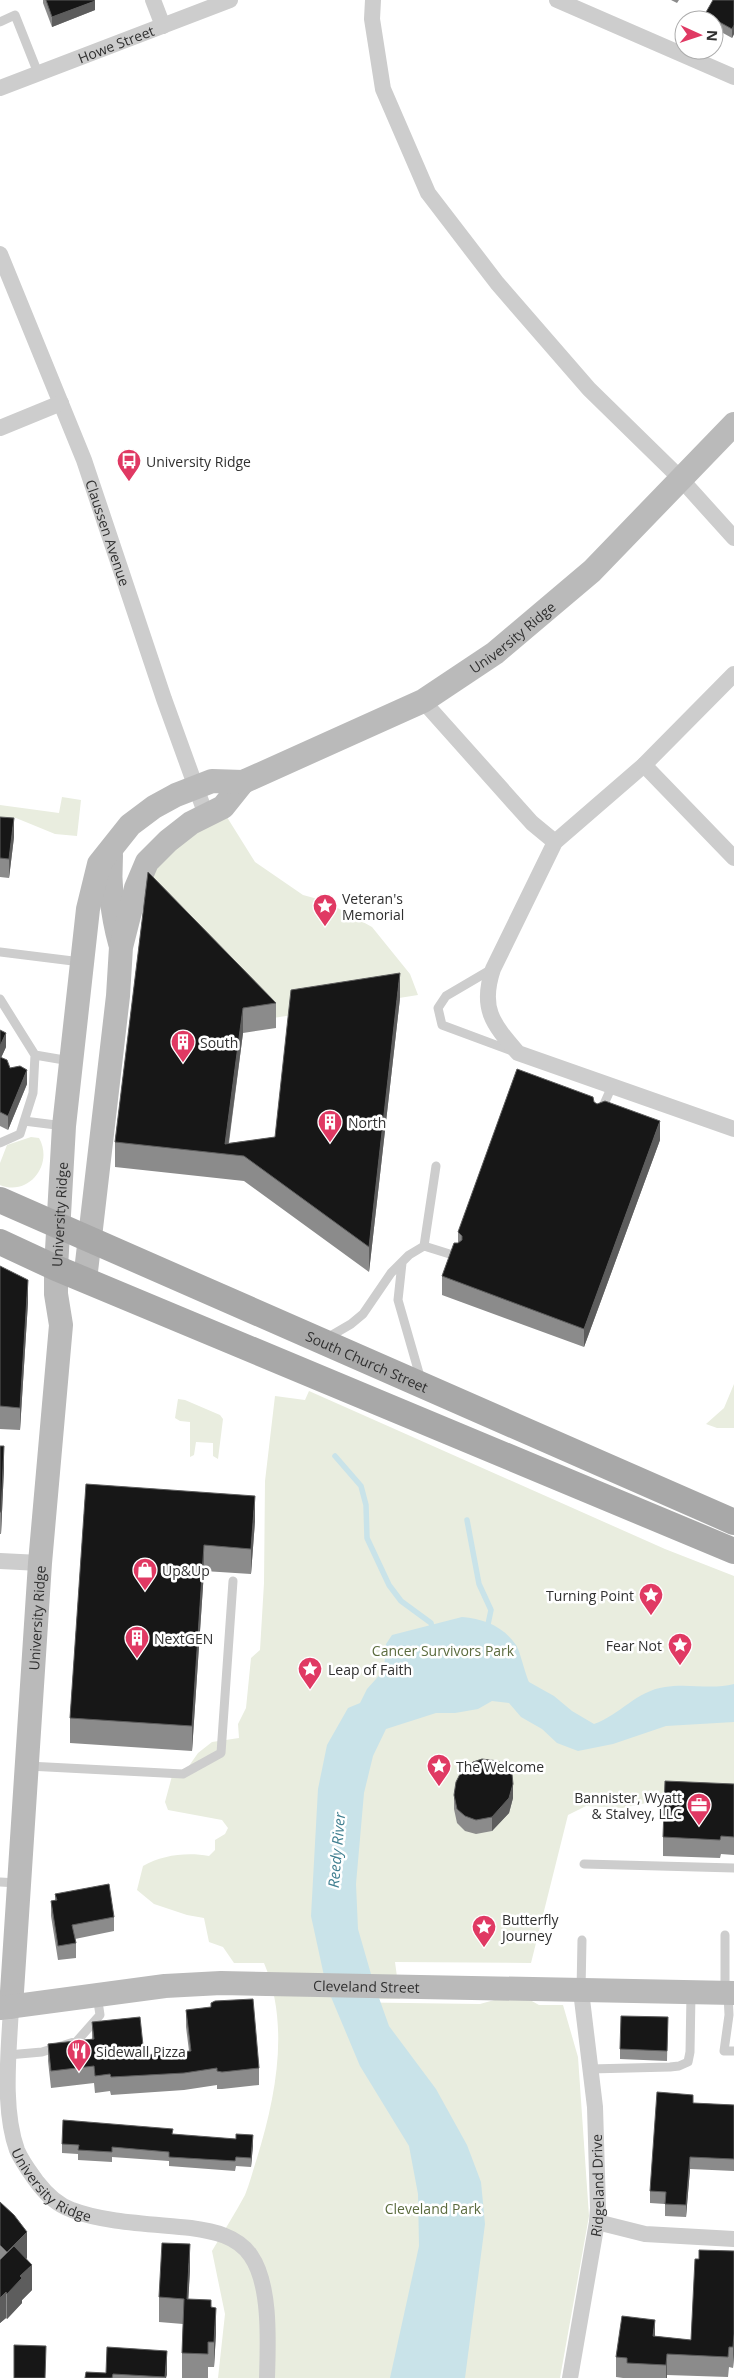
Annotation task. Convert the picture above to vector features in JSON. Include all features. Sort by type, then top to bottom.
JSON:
[{"type":"main road","name":"South Church Street","points":[[0,1200],[734,1522]]},
{"type":"main road","points":[[0,1242],[56,1268],[734,1551]]},
{"type":"street","points":[[153,0],[163,26]]},
{"type":"street","name":"Howe Street","points":[[0,88],[230,0]]},
{"type":"street","points":[[373,0],[372,19],[383,89],[428,193],[497,283],[589,389],[680,478],[734,538]]},
{"type":"street","points":[[561,1],[734,77]]},
{"type":"street","name":"Claussen Avenue","points":[[0,254],[84,460],[164,699],[206,815]]},
{"type":"street","points":[[0,428],[61,404]]},
{"type":"street","name":"University Ridge","points":[[267,2378],[265,2297],[260,2274],[251,2255],[239,2242],[220,2234],[88,2216],[64,2207],[45,2192],[25,2166],[6,2135],[5,2099],[8,2055],[6,2007],[9,1882],[25,1766],[40,1563],[61,1325],[56,1294],[56,1268],[64,1126],[88,909],[98,864],[130,825],[154,807],[176,795],[212,781],[242,782],[423,701],[495,653],[592,571],[734,424]]},
{"type":"street","points":[[734,674],[644,765],[555,842],[493,969],[486,989],[488,1007],[498,1030],[518,1053],[734,1129]]},
{"type":"street","points":[[423,701],[532,823],[555,842]]},
{"type":"street","points":[[644,765],[734,858]]},
{"type":"street","name":"University Ridge","points":[[85,1280],[118,996],[121,947],[136,888],[147,862],[168,841],[191,823],[223,807],[242,782]]},
{"type":"street","points":[[112,846],[110,885],[114,918],[121,947]]},
{"type":"street","points":[[0,1561],[40,1563]]},
{"type":"street","name":"Cleveland Street","points":[[6,2007],[165,1986],[278,1984],[729,1994]]},
{"type":"street","name":"Ridgeland Drive","points":[[570,2378],[597,2222],[595,2107],[581,1991]]},
{"type":"street","points":[[597,2222],[645,2234],[734,2239]]},
{"type":"lane","points":[[0,22],[15,15],[38,73]]},
{"type":"lane","points":[[0,952],[82,962]]},
{"type":"lane","points":[[493,969],[446,996],[438,1008],[442,1025],[518,1053]]},
{"type":"lane","points":[[0,999],[35,1055],[31,1069],[33,1093],[20,1134],[0,1143]]},
{"type":"lane","points":[[35,1055],[71,1061]]},
{"type":"lane","points":[[599,1117],[612,1086]]},
{"type":"lane","points":[[24,1121],[64,1126]]},
{"type":"lane","points":[[424,1246],[436,1166]]},
{"type":"lane","points":[[322,1340],[351,1324],[363,1314],[375,1294],[409,1255],[424,1246],[456,1256]]},
{"type":"lane","points":[[402,1263],[398,1300],[422,1384]]},
{"type":"lane","points":[[25,1766],[183,1774],[221,1753],[232,1581]]},
{"type":"lane","points":[[584,1864],[734,1868]]},
{"type":"lane","points":[[725,1935],[729,2015],[724,2051],[734,2052]]},
{"type":"lane","points":[[581,1991],[582,1940]]},
{"type":"lane","points":[[590,2069],[670,2067],[680,2066],[688,2062],[690,2052],[691,1993]]},
{"type":"lane","points":[[8,2055],[42,2052],[77,2040],[100,2015],[97,1995]]},
{"type":"green space","points":[[62,797],[81,800],[77,836],[55,834],[16,818],[0,817],[0,805],[59,813]]},
{"type":"green space","points":[[225,814],[255,862],[303,895],[325,901],[372,927],[410,974],[418,995],[267,1019],[148,896],[159,856]]},
{"type":"green space","points":[[31,1137],[39,1138],[43,1148],[41,1167],[36,1176],[20,1186],[0,1185],[0,1163],[7,1145]]},
{"type":"green space","points":[[734,1384],[734,1428],[717,1428],[706,1424],[724,1408]]},
{"type":"green space","points":[[309,1391],[665,1549],[734,1576],[734,1802],[665,1799],[623,1808],[586,1806],[568,1815],[531,1963],[395,1962],[400,1999],[333,1999],[333,2002],[480,2004],[505,1997],[530,2000],[539,2005],[563,2005],[578,2057],[589,2216],[560,2378],[218,2378],[225,2314],[212,2251],[245,2195],[264,2134],[270,2110],[277,2060],[277,2011],[264,1963],[234,1963],[223,1947],[209,1942],[204,1918],[187,1915],[154,1904],[137,1890],[143,1866],[158,1859],[175,1855],[209,1856],[215,1850],[215,1840],[225,1834],[228,1828],[222,1820],[168,1810],[165,1802],[172,1776],[184,1773],[198,1753],[212,1742],[239,1738],[238,1724],[246,1708],[251,1658],[260,1650],[264,1583],[265,1481],[275,1396],[305,1400]]},
{"type":"green space","points":[[178,1399],[185,1400],[220,1415],[223,1419],[218,1459],[213,1456],[213,1443],[196,1442],[194,1455],[190,1457],[190,1422],[180,1421],[175,1418]]},
{"type":"water","name":"Reedy River","points":[[462,1617],[485,1622],[499,1628],[511,1638],[518,1648],[529,1682],[554,1696],[572,1711],[594,1724],[612,1715],[645,1693],[655,1689],[674,1686],[725,1686],[734,1684],[734,1722],[666,1726],[613,1744],[578,1751],[557,1743],[542,1729],[521,1717],[509,1703],[492,1701],[478,1709],[455,1713],[436,1713],[386,1729],[373,1756],[364,1793],[356,1884],[358,1929],[373,1981],[389,2026],[436,2089],[467,2145],[481,2182],[485,2224],[465,2378],[390,2378],[419,2246],[418,2194],[409,2146],[360,2066],[326,1985],[311,1916],[318,1789],[327,1745],[348,1708],[360,1703],[367,1689],[384,1670],[386,1644],[392,1635]]},
{"type":"building","points":[[46,0],[94,0],[95,1],[52,17]]},
{"type":"building","points":[[713,0],[734,0],[734,25],[732,29],[724,25],[724,10],[707,10]]},
{"type":"building","points":[[0,817],[14,818],[9,859],[0,858]]},
{"type":"building","points":[[148,872],[276,1003],[243,1008],[225,1144],[275,1137],[291,990],[400,973],[369,1247],[244,1156],[115,1142]]},
{"type":"building","points":[[0,1030],[6,1033],[0,1046]]},
{"type":"building","points":[[0,1057],[7,1060],[10,1068],[20,1066],[27,1070],[8,1116],[0,1112]]},
{"type":"building","points":[[517,1069],[593,1097],[594,1102],[597,1104],[605,1101],[660,1121],[584,1329],[442,1276],[454,1243],[462,1240],[462,1236],[458,1232]]},
{"type":"building","points":[[0,1266],[28,1280],[20,1408],[0,1406]]},
{"type":"building","points":[[0,1446],[4,1446],[1,1512],[0,1512]]},
{"type":"building","name":"NextGEN","points":[[86,1484],[255,1496],[251,1549],[204,1545],[192,1726],[70,1718]]},
{"type":"building","points":[[482,1759],[498,1761],[508,1768],[512,1774],[513,1784],[509,1798],[492,1817],[476,1820],[465,1816],[457,1809],[454,1795],[456,1782],[460,1774],[473,1762]]},
{"type":"building","name":"Bannister, Wyatt & Stalvey, LLC","points":[[665,1781],[734,1784],[734,1837],[721,1836],[720,1840],[663,1837]]},
{"type":"building","points":[[109,1884],[114,1917],[72,1925],[76,1943],[58,1946],[51,1901],[57,1900],[55,1894]]},
{"type":"building","points":[[253,1999],[259,2068],[222,2072],[217,2071],[217,2068],[184,2073],[111,2077],[110,2074],[95,2076],[94,2066],[51,2071],[48,2044],[94,2039],[92,2022],[140,2017],[144,2055],[191,2051],[186,2010],[211,2007],[211,2003],[215,2001]]},
{"type":"building","points":[[621,2016],[668,2017],[667,2051],[620,2049]]},
{"type":"building","points":[[657,2092],[693,2095],[693,2103],[734,2105],[734,2159],[690,2157],[686,2205],[665,2204],[666,2192],[650,2191]]},
{"type":"building","points":[[63,2120],[173,2129],[172,2134],[236,2139],[236,2134],[253,2135],[251,2158],[236,2157],[235,2161],[169,2157],[169,2152],[112,2147],[112,2152],[78,2150],[79,2145],[62,2144]]},
{"type":"building","points":[[0,2202],[14,2215],[27,2232],[7,2252],[0,2245]]},
{"type":"building","points":[[162,2243],[190,2244],[187,2299],[211,2300],[211,2307],[216,2308],[214,2342],[208,2342],[208,2354],[182,2353],[184,2299],[159,2297]]},
{"type":"building","points":[[14,2246],[32,2265],[20,2276],[22,2278],[7,2294],[6,2292],[0,2298],[0,2260]]},
{"type":"building","points":[[699,2250],[734,2251],[734,2334],[733,2347],[729,2347],[728,2357],[667,2354],[666,2365],[627,2363],[627,2358],[616,2357],[622,2316],[655,2320],[653,2336],[691,2340],[695,2259],[699,2259]]},
{"type":"building","points":[[14,2345],[46,2346],[45,2378],[14,2378]]},
{"type":"building","points":[[107,2347],[167,2351],[165,2377],[113,2374],[112,2378],[85,2378],[86,2372],[106,2373]]},
{"type":"waterway","points":[[335,1456],[361,1486],[366,1505],[367,1538],[389,1585],[401,1601],[431,1623],[433,1630]]},
{"type":"waterway","points":[[467,1520],[479,1584],[491,1610],[487,1629]]},
{"type":"place","name":"University Ridge","points":[[129,482]]},
{"type":"place","name":"Veteran's Memorial","points":[[325,927]]},
{"type":"place","name":"South","points":[[183,1063]]},
{"type":"place","name":"North","points":[[330,1143]]},
{"type":"place","name":"Up&Up","points":[[145,1591]]},
{"type":"place","name":"Turning Point","points":[[651,1616]]},
{"type":"place","name":"NextGEN","points":[[137,1659]]},
{"type":"place","name":"Fear Not","points":[[680,1666]]},
{"type":"place","name":"Leap of Faith","points":[[310,1690]]},
{"type":"place","name":"The Welcome","points":[[439,1787]]},
{"type":"place","name":"Bannister, Wyatt & Stalvey, LLC","points":[[699,1826]]},
{"type":"place","name":"Butterfly Journey","points":[[484,1948]]},
{"type":"place","name":"Sidewall Pizza","points":[[79,2072]]},
{"type":"park label","name":"Cancer Survivors Park","points":[[443,1650]]},
{"type":"park label","name":"Cleveland Park","points":[[433,2208]]}]
